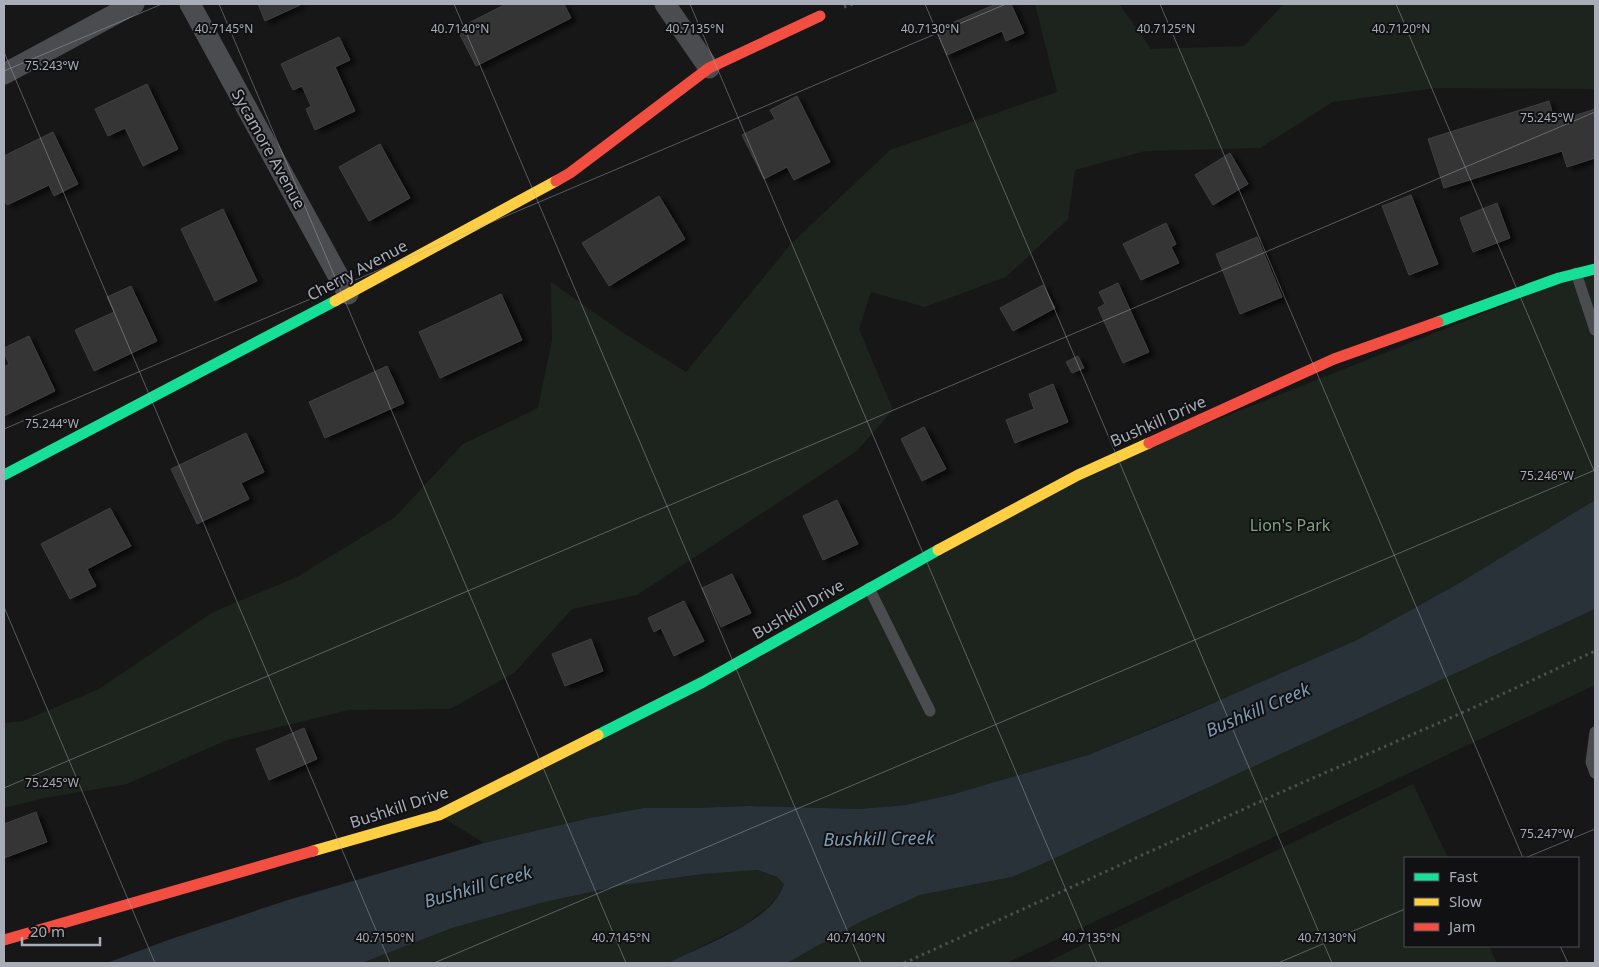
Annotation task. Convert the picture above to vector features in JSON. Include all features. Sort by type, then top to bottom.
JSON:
[{"type":"main road","name":"Cherry Avenue","points":[[4,475],[348,294],[570,173],[709,68],[820,16]]},
{"type":"main road","name":"Bushkill Drive","points":[[4,940],[439,815],[703,682],[869,588],[1078,475],[1334,359],[1559,278],[1595,269]]},
{"type":"street","points":[[4,74],[134,4]]},
{"type":"street","name":"Sycamore Avenue","points":[[190,4],[348,294]]},
{"type":"street","points":[[665,4],[709,68]]},
{"type":"lane","points":[[1576,273],[1595,330]]},
{"type":"lane","points":[[869,588],[930,711]]},
{"type":"lane","points":[[1595,732],[1591,762],[1595,773]]},
{"type":"path","points":[[904,963],[1595,652]]},
{"type":"green space","points":[[1035,4],[1119,4],[1151,49],[1244,46],[1284,4],[1595,4],[1595,89],[1436,88],[1333,102],[1260,148],[1145,151],[1075,170],[1068,219],[1006,277],[925,307],[871,292],[859,329],[893,410],[857,451],[637,595],[572,609],[514,673],[450,709],[349,710],[227,740],[127,784],[44,798],[4,808],[4,723],[23,721],[99,689],[213,612],[297,577],[395,517],[463,444],[538,408],[552,340],[551,282],[622,332],[686,372],[791,244],[890,150],[1057,92]]},
{"type":"green space","name":"Lion's Park","points":[[1595,269],[1595,500],[1461,582],[1357,640],[1088,755],[954,794],[906,805],[859,809],[750,806],[644,808],[590,818],[484,843],[439,815],[1078,475]]},
{"type":"green space","points":[[1595,609],[1595,685],[1007,963],[787,963],[862,921],[920,895],[1012,877],[1038,866]]},
{"type":"green space","points":[[1413,784],[1448,857],[1404,857],[1404,947],[1489,947],[1497,963],[1045,963]]},
{"type":"green space","points":[[758,870],[777,877],[784,884],[781,893],[767,908],[745,925],[668,963],[362,963],[452,928],[545,902],[624,885],[703,874]]},
{"type":"water","name":"Bushkill Creek","points":[[1595,500],[1595,609],[1038,866],[1012,877],[920,895],[862,921],[787,963],[668,963],[716,941],[766,910],[777,898],[784,884],[777,877],[758,870],[703,874],[624,885],[545,902],[452,928],[362,963],[107,963],[168,940],[288,900],[484,843],[590,818],[644,808],[750,806],[859,809],[906,805],[954,794],[1088,755],[1181,717],[1357,640],[1461,582]]},
{"type":"building","points":[[258,4],[300,4],[300,5],[265,21]]},
{"type":"building","points":[[506,4],[564,4],[571,18],[476,66],[457,29]]},
{"type":"building","points":[[996,4],[1011,4],[1024,33],[1006,41],[1002,31],[947,55],[936,30]]},
{"type":"building","points":[[339,37],[350,60],[335,67],[355,111],[315,130],[306,109],[311,106],[302,86],[293,90],[281,64]]},
{"type":"building","points":[[147,84],[178,149],[143,166],[125,128],[108,136],[95,109]]},
{"type":"building","points":[[797,96],[830,162],[794,180],[787,167],[764,179],[742,135],[775,119],[770,110]]},
{"type":"building","points":[[1549,101],[1555,122],[1595,109],[1595,158],[1567,167],[1562,151],[1444,188],[1428,139]]},
{"type":"building","points":[[53,132],[78,184],[54,196],[49,185],[7,205],[4,199],[4,156]]},
{"type":"building","points":[[380,144],[410,198],[369,221],[339,167]]},
{"type":"building","points":[[1230,153],[1248,184],[1213,205],[1195,175]]},
{"type":"building","points":[[1411,195],[1438,264],[1409,275],[1382,206]]},
{"type":"building","points":[[659,196],[685,239],[609,286],[582,243]]},
{"type":"building","points":[[1497,203],[1510,238],[1473,252],[1460,218]]},
{"type":"building","points":[[223,209],[257,281],[215,301],[181,229]]},
{"type":"building","points":[[1166,223],[1176,244],[1171,247],[1179,263],[1141,280],[1123,244]]},
{"type":"building","points":[[1257,237],[1282,297],[1240,314],[1216,254]]},
{"type":"building","points":[[1118,283],[1149,352],[1123,363],[1098,308],[1105,304],[1099,292]]},
{"type":"building","points":[[1043,285],[1055,308],[1013,331],[1000,308]]},
{"type":"building","points":[[131,286],[157,341],[94,371],[75,330],[114,312],[107,297]]},
{"type":"building","points":[[501,294],[522,340],[440,378],[419,332]]},
{"type":"building","points":[[29,336],[55,391],[4,416],[4,367],[9,364],[4,348]]},
{"type":"building","points":[[1078,356],[1084,368],[1072,373],[1066,362]]},
{"type":"building","points":[[387,366],[404,403],[325,438],[309,402]]},
{"type":"building","points":[[1053,384],[1068,422],[1015,443],[1006,420],[1034,409],[1029,394]]},
{"type":"building","points":[[924,427],[946,469],[922,481],[901,439]]},
{"type":"building","points":[[246,433],[264,472],[241,483],[249,499],[197,524],[171,469]]},
{"type":"building","points":[[837,500],[858,544],[823,560],[803,516]]},
{"type":"building","points":[[110,508],[131,546],[87,569],[96,586],[70,599],[41,544]]},
{"type":"building","points":[[732,574],[751,613],[721,627],[702,588]]},
{"type":"building","points":[[684,601],[704,641],[674,656],[661,628],[654,632],[648,618]]},
{"type":"building","points":[[591,639],[603,671],[565,686],[552,654]]},
{"type":"building","points":[[304,728],[317,759],[269,780],[256,749]]},
{"type":"building","points":[[36,812],[47,842],[4,858],[4,824]]},
{"type":"traffic: fast","points":[[1438,322],[1559,278],[1595,269]]},
{"type":"traffic: fast","points":[[4,475],[335,301]]},
{"type":"traffic: fast","points":[[598,735],[703,682],[938,550]]},
{"type":"traffic: slow","points":[[335,301],[556,181]]},
{"type":"traffic: slow","points":[[938,550],[1078,475],[1149,443]]},
{"type":"traffic: slow","points":[[313,851],[439,815],[598,735]]},
{"type":"traffic: jam","points":[[556,181],[570,173],[709,68],[820,16]]},
{"type":"traffic: jam","points":[[1149,443],[1334,359],[1438,322]]},
{"type":"traffic: jam","points":[[4,940],[313,851]]}]
